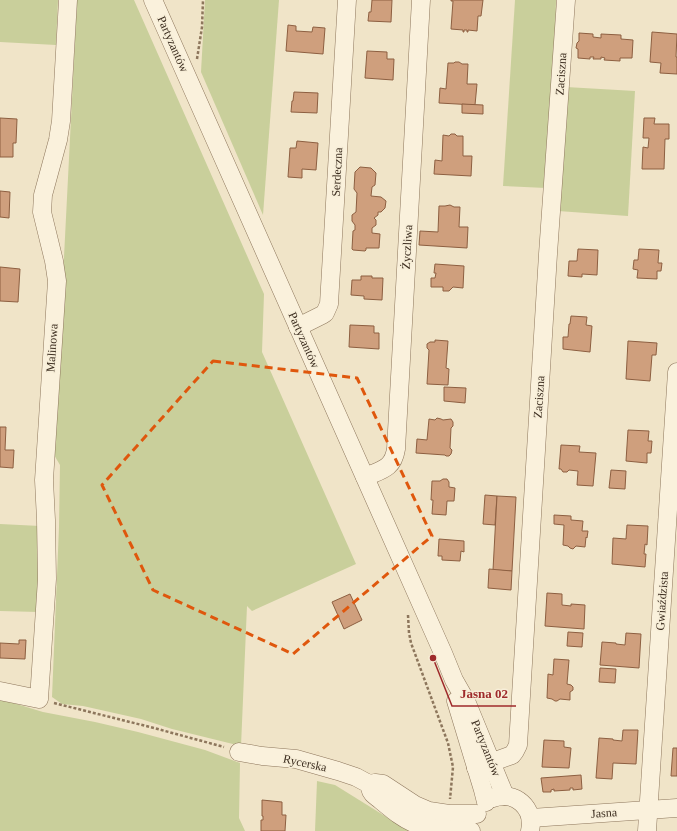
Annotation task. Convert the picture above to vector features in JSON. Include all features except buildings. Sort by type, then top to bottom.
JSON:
[{"type":"street","name":"Malinowa","points":[[39,699],[47,578],[44,480],[56,281],[52,253],[42,212],[43,195],[58,140],[61,122],[68,0]]},
{"type":"street","name":"Partyzantów","points":[[153,0],[443,653],[454,680],[456,706],[484,765],[505,796]]},
{"type":"street","name":"Serdeczna","points":[[298,327],[322,316],[329,304],[346,0]]},
{"type":"street","name":"Życzliwa","points":[[365,477],[387,468],[394,457],[396,449],[421,0]]},
{"type":"street","name":"Zaciszna","points":[[484,765],[512,755],[516,751],[518,745],[548,254],[566,0]]},
{"type":"street","name":"Gwiaździsta","points":[[647,831],[677,372]]},
{"type":"street","points":[[0,691],[39,699]]},
{"type":"street","name":"Rycerska","points":[[240,752],[262,756],[296,759],[321,765],[356,777],[369,784],[383,784],[403,807],[405,819],[424,826],[471,831]]},
{"type":"street","name":"Partyzantów","points":[[480,816],[484,790],[484,765]]},
{"type":"street","name":"Rycerska","points":[[403,807],[415,805],[429,811],[480,816],[499,796],[505,796]]},
{"type":"street","points":[[505,796],[515,798],[522,803],[527,809],[530,824]]},
{"type":"street","name":"Jasna","points":[[530,824],[677,808]]},
{"type":"path","points":[[408,610],[408,633],[411,643],[448,743],[453,767],[450,801]]},
{"type":"path","points":[[39,699],[240,752]]},
{"type":"highlighted area","points":[[213,361],[357,378],[432,536],[293,654],[153,590],[102,485]]},
{"type":"green space","points":[[0,0],[58,0],[56,45],[0,42]]},
{"type":"green space","points":[[77,0],[134,0],[264,294],[262,352],[356,564],[252,611],[247,606],[241,746],[172,729],[141,719],[83,706],[62,704],[52,697],[60,465],[54,455]]},
{"type":"green space","points":[[205,0],[279,0],[263,215],[201,72]]},
{"type":"green space","points":[[515,0],[556,0],[555,44],[546,188],[503,186]]},
{"type":"green space","points":[[566,87],[635,91],[628,216],[558,211]]},
{"type":"green space","points":[[0,524],[40,526],[38,612],[0,611]]},
{"type":"green space","points":[[0,699],[43,712],[138,732],[205,750],[240,763],[239,818],[245,831],[0,831]]},
{"type":"green space","points":[[317,781],[335,785],[409,831],[315,831]]},
{"type":"place","name":"Jasna 02","points":[[433,658]]}]
